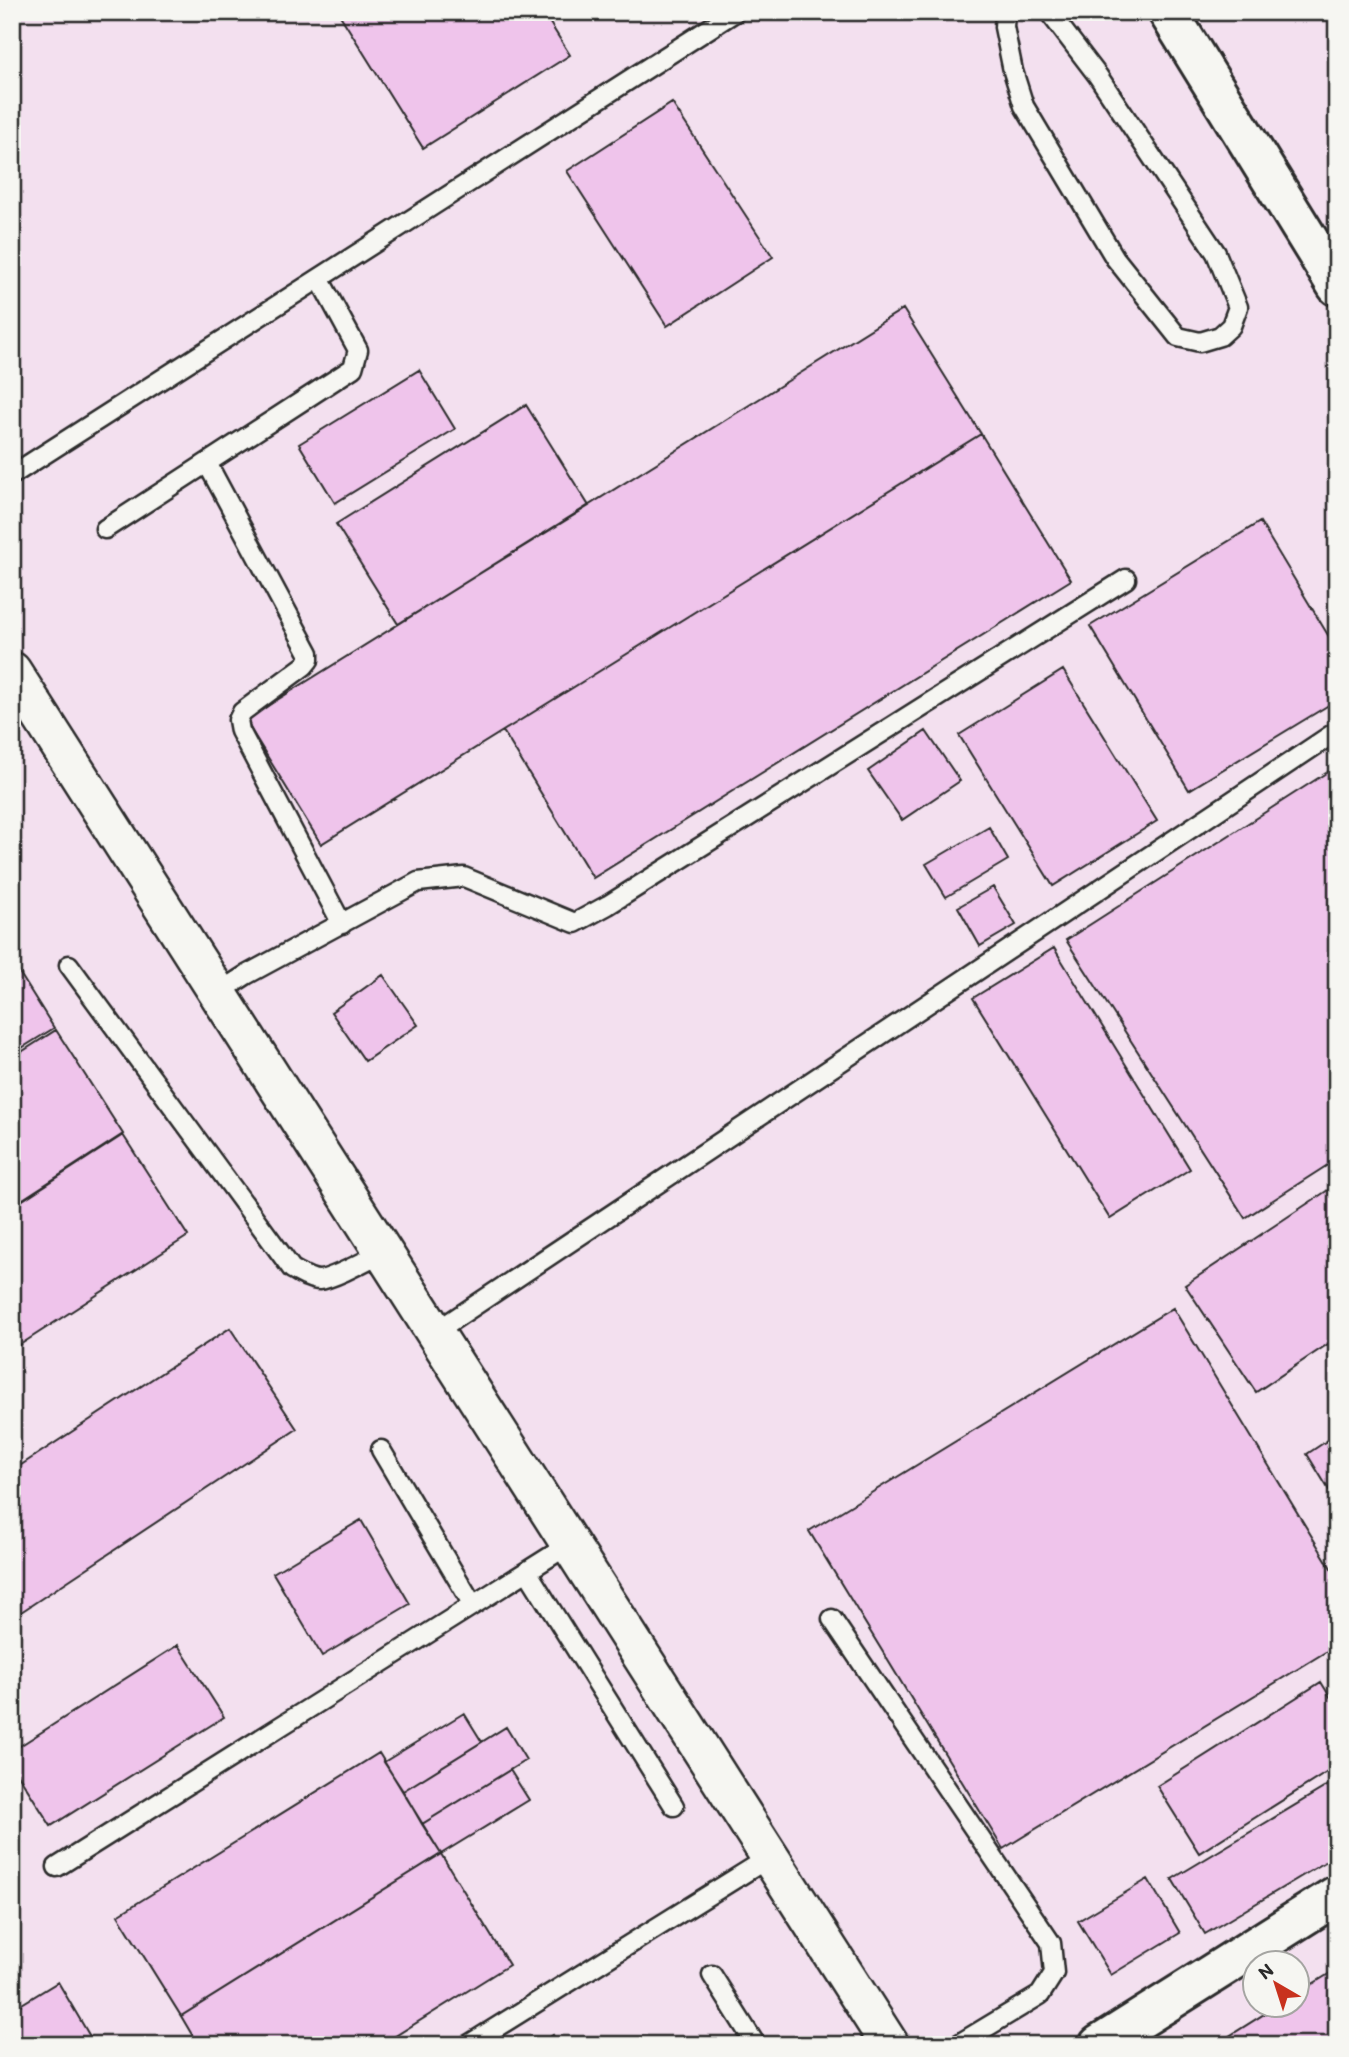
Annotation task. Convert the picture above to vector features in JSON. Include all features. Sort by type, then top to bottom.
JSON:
[{"type":"street","points":[[1168,12],[1337,286]]},
{"type":"street","points":[[12,671],[890,2045]]},
{"type":"street","points":[[1098,2045],[1337,1895]]},
{"type":"lane","points":[[12,475],[735,12]]},
{"type":"lane","points":[[1006,12],[1004,27],[1024,106],[1115,258],[1178,337],[1199,342],[1220,336],[1231,326],[1238,307],[1216,253],[1098,76],[1049,12]]},
{"type":"lane","points":[[104,529],[353,368],[358,350],[320,280]]},
{"type":"lane","points":[[207,463],[309,653],[309,660],[304,666],[242,712],[238,720],[240,731],[342,924]]},
{"type":"lane","points":[[218,993],[246,975],[418,882],[464,877],[576,923],[620,898],[1126,579]]},
{"type":"lane","points":[[435,1332],[1337,731]]},
{"type":"lane","points":[[69,965],[292,1269],[319,1280],[383,1252]]},
{"type":"lane","points":[[381,1450],[473,1605]]},
{"type":"lane","points":[[57,1867],[570,1544]]},
{"type":"lane","points":[[527,1571],[674,1806]]},
{"type":"lane","points":[[832,1619],[1051,1943],[1054,1973],[1040,1995],[957,2045]]},
{"type":"lane","points":[[468,2045],[770,1857]]},
{"type":"lane","points":[[712,1975],[756,2045]]},
{"type":"shaded area","points":[[12,12],[1337,12],[1337,2045],[12,2045]]},
{"type":"building","points":[[338,12],[543,12],[570,55],[423,148]]},
{"type":"building","points":[[672,103],[773,257],[667,326],[567,171]]},
{"type":"building","points":[[903,309],[981,434],[321,844],[245,720]]},
{"type":"building","points":[[419,370],[455,429],[335,503],[299,444]]},
{"type":"building","points":[[526,405],[589,506],[398,624],[336,524]]},
{"type":"building","points":[[981,434],[1071,580],[593,878],[503,731]]},
{"type":"building","points":[[1260,522],[1337,650],[1337,700],[1189,790],[1090,626]]},
{"type":"building","points":[[1063,670],[1157,821],[1053,886],[959,735]]},
{"type":"building","points":[[926,731],[960,781],[902,820],[868,771]]},
{"type":"building","points":[[1337,766],[1337,1159],[1245,1218],[1066,940]]},
{"type":"building","points":[[989,827],[1008,860],[946,897],[926,864]]},
{"type":"building","points":[[993,887],[1016,925],[980,946],[958,907]]},
{"type":"building","points":[[1054,948],[1190,1169],[1110,1219],[973,998]]},
{"type":"building","points":[[12,961],[54,1028],[12,1054]]},
{"type":"building","points":[[383,975],[418,1025],[365,1061],[331,1012]]},
{"type":"building","points":[[56,1030],[123,1134],[12,1206],[12,1058]]},
{"type":"building","points":[[123,1135],[188,1236],[12,1350],[12,1207]]},
{"type":"building","points":[[1337,1184],[1337,1338],[1256,1392],[1185,1285]]},
{"type":"building","points":[[1173,1308],[1337,1578],[1337,1645],[1003,1849],[809,1531]]},
{"type":"building","points":[[230,1328],[297,1429],[12,1618],[12,1471]]},
{"type":"building","points":[[1337,1434],[1337,1496],[1334,1498],[1307,1454]]},
{"type":"building","points":[[361,1520],[410,1604],[322,1656],[273,1573]]},
{"type":"building","points":[[178,1645],[224,1717],[51,1826],[12,1765],[12,1751]]},
{"type":"building","points":[[1321,1682],[1337,1708],[1337,1766],[1199,1853],[1157,1786]]},
{"type":"building","points":[[464,1713],[482,1742],[403,1791],[384,1762]]},
{"type":"building","points":[[506,1727],[526,1760],[422,1824],[403,1791]]},
{"type":"building","points":[[379,1753],[441,1854],[181,2016],[118,1915]]},
{"type":"building","points":[[510,1770],[529,1800],[441,1854],[422,1824]]},
{"type":"building","points":[[1337,1780],[1337,1855],[1205,1934],[1172,1879]]},
{"type":"building","points":[[12,1828],[21,1842],[12,1847]]},
{"type":"building","points":[[441,1854],[509,1965],[381,2045],[198,2045],[181,2016]]},
{"type":"building","points":[[1148,1879],[1180,1933],[1111,1975],[1078,1921]]},
{"type":"building","points":[[1337,1969],[1337,2045],[1215,2045],[1258,2018],[1310,2018],[1310,1985]]},
{"type":"building","points":[[58,1982],[95,2045],[12,2045],[12,2010]]},
{"type":"building","points":[[553,2035],[559,2045],[538,2045]]}]
